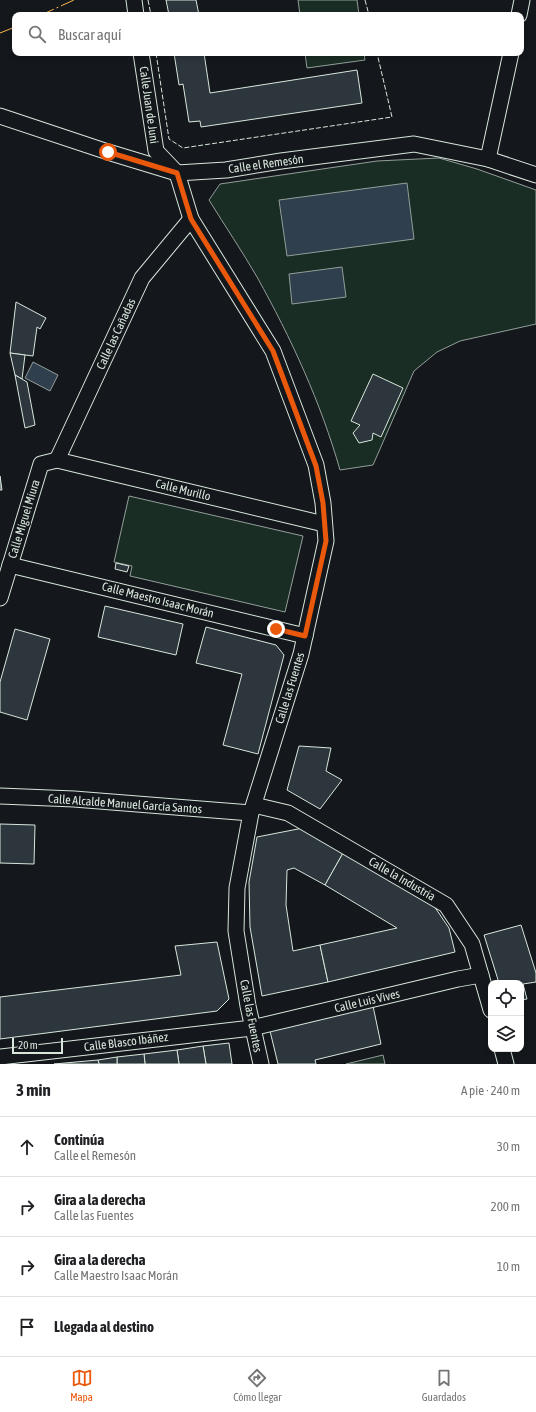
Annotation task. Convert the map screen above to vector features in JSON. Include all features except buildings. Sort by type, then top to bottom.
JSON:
[{"type":"street","points":[[134,0],[136,12]]},
{"type":"street","points":[[520,12],[522,0]]},
{"type":"street","name":"Calle Juan de Juni","points":[[141,56],[156,151],[177,173]]},
{"type":"street","points":[[488,158],[510,56]]},
{"type":"street","name":"Calle el Remesón","points":[[0,116],[177,173],[226,170],[281,161],[414,144],[488,158],[536,175]]},
{"type":"street","name":"Calle las Fuentes","points":[[177,173],[191,219],[273,351],[316,466],[323,503],[326,541],[301,654],[252,809],[237,888],[236,931],[252,1028],[260,1064]]},
{"type":"street","name":"Calle las Cañadas","points":[[57,460],[142,278],[191,219]]},
{"type":"street","name":"Calle Murillo","points":[[41,464],[57,460],[324,524]]},
{"type":"street","name":"Calle Miguel Miura","points":[[0,598],[41,464]]},
{"type":"street","name":"Calle Maestro Isaac Morán","points":[[10,565],[305,636]]},
{"type":"street","name":"Calle Alcalde Manuel García Santos","points":[[0,796],[74,798],[252,809]]},
{"type":"street","name":"Calle la Industria","points":[[252,809],[288,813],[446,905],[472,944],[488,998]]},
{"type":"street","name":"Calle Luis Vives","points":[[252,1028],[450,981],[482,975]]},
{"type":"street","name":"Calle Blasco Ibáñez","points":[[0,1057],[252,1028]]},
{"type":"street","points":[[503,1052],[506,1064]]},
{"type":"green space","points":[[298,0],[357,0],[359,12],[300,12]]},
{"type":"green space","points":[[305,56],[364,56],[365,60],[307,68]]},
{"type":"green space","points":[[439,158],[477,169],[536,190],[536,324],[460,341],[437,352],[414,371],[373,465],[340,470],[324,420],[282,323],[257,277],[209,200],[220,184],[377,161]]},
{"type":"green space","points":[[129,496],[303,536],[285,612],[130,576],[132,566],[114,562]]},
{"type":"green space","points":[[383,1055],[385,1064],[346,1064]]},
{"type":"water","points":[[407,183],[414,239],[287,256],[279,200]]},
{"type":"water","points":[[342,267],[346,297],[292,304],[289,274]]},
{"type":"water","points":[[33,362],[58,375],[50,391],[25,378]]},
{"type":"fence","points":[[148,0],[150,12]]},
{"type":"fence","points":[[365,0],[368,12]]},
{"type":"fence","points":[[156,56],[169,139],[183,148],[392,117],[378,56]]},
{"type":"power","points":[[48,12],[74,0]]},
{"type":"power","points":[[0,33],[12,28]]},
{"type":"route","points":[[108,152],[177,173],[191,219],[273,351],[316,466],[323,503],[326,541],[305,636],[276,629]]}]
